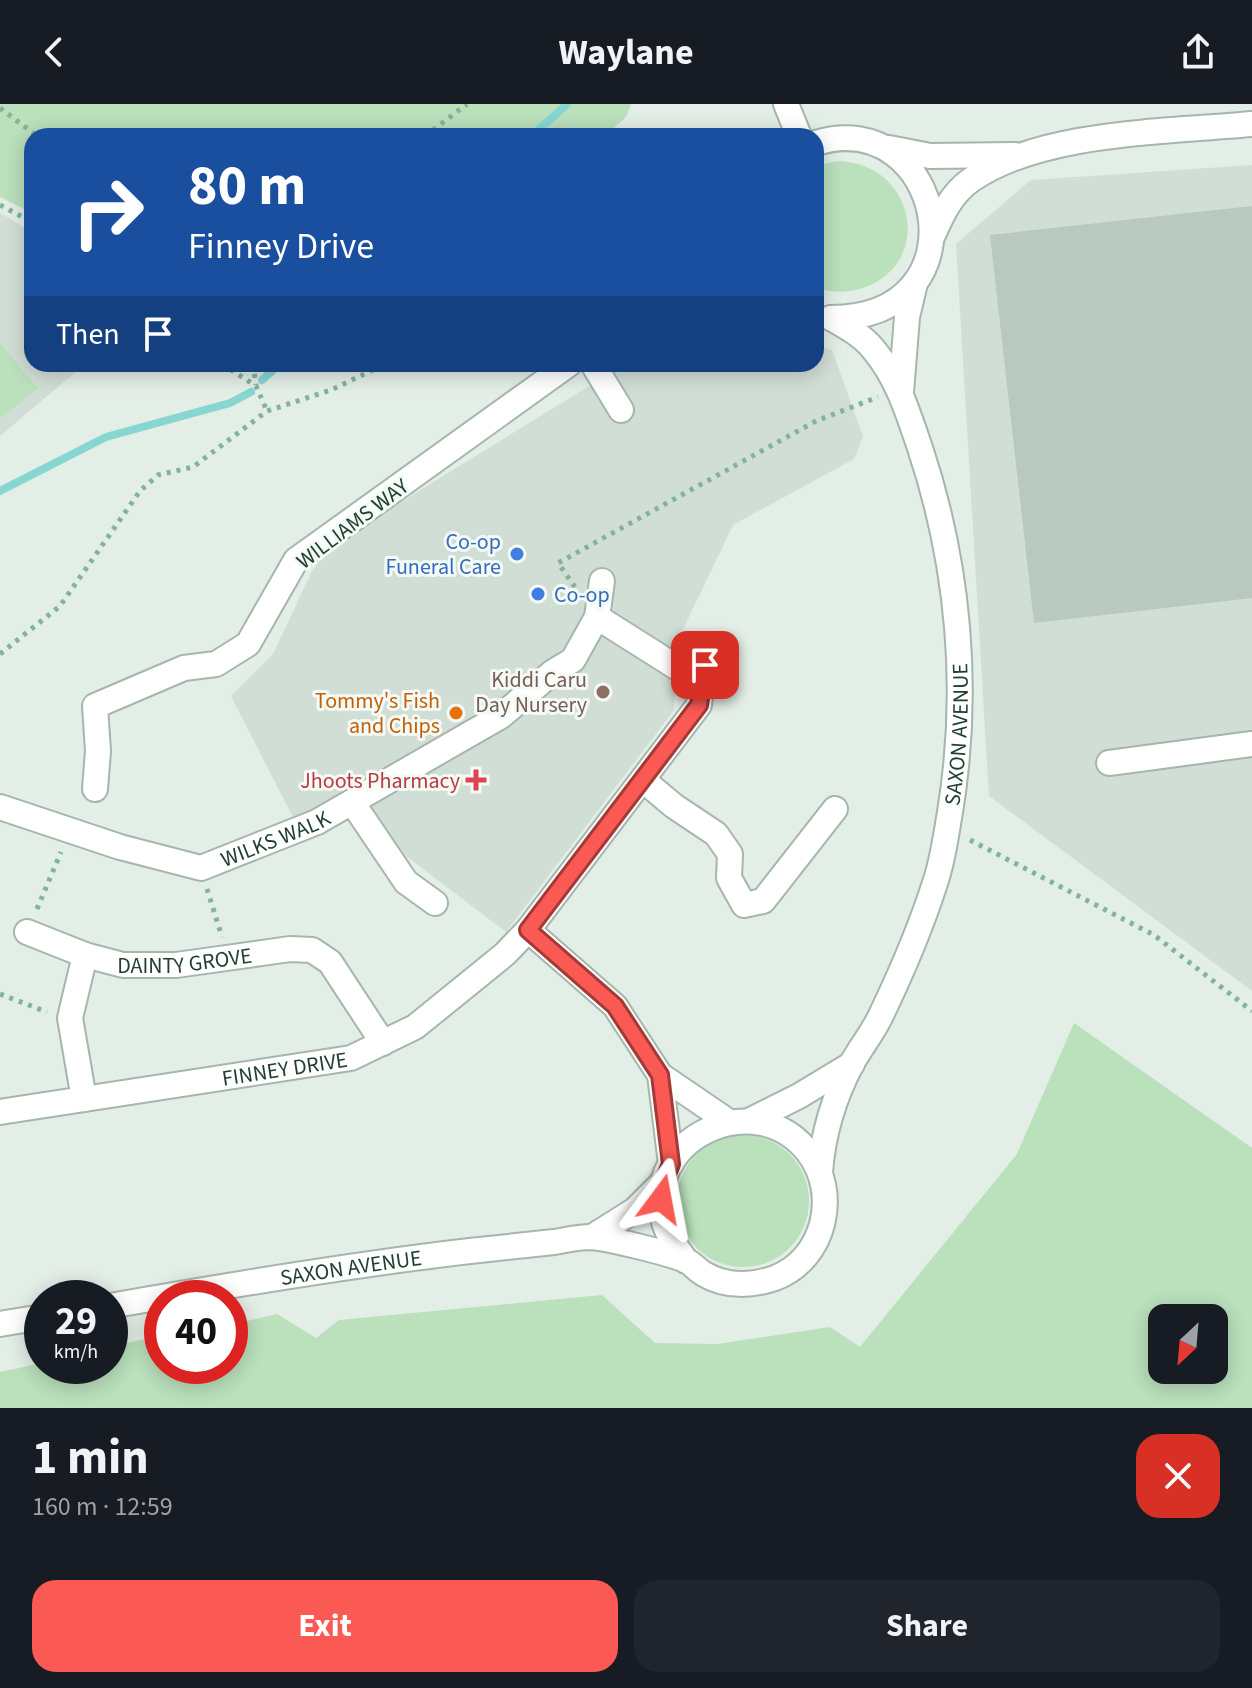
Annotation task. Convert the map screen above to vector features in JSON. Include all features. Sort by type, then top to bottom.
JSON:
[{"type":"street","points":[[786,104],[796,128]]},
{"type":"street","points":[[933,235],[946,206],[970,180],[1022,155],[1082,140],[1252,124]]},
{"type":"street","points":[[824,140],[857,139],[883,148],[930,156],[1022,155]]},
{"type":"street","points":[[883,148],[906,164],[922,186],[931,210],[933,235]]},
{"type":"street","name":"SAXON AVENUE","points":[[890,394],[916,281],[928,259],[933,235]]},
{"type":"street","points":[[824,316],[854,318],[877,312],[899,299],[916,281]]},
{"type":"street","name":"SAXON AVENUE","points":[[128,1303],[408,1258],[592,1237],[686,1261],[706,1275],[729,1283],[754,1284],[778,1277],[799,1263],[815,1244],[824,1221],[826,1196],[820,1172],[823,1140],[834,1104],[852,1064],[882,1015],[920,928],[937,878],[958,766],[961,664],[951,570],[933,486],[890,394],[874,350],[855,332],[824,316]]},
{"type":"street","name":"WILLIAMS WAY","points":[[95,789],[98,751],[95,706],[184,668],[216,664],[248,644],[296,560],[558,372]]},
{"type":"street","points":[[598,372],[621,410]]},
{"type":"street","name":"WILKS WALK","points":[[0,807],[70,831],[201,868],[317,822],[501,716],[553,672],[573,660],[597,617],[602,581]]},
{"type":"street","points":[[597,617],[703,684]]},
{"type":"street","name":"FINNEY DRIVE","points":[[0,1112],[351,1058],[415,1027],[505,954],[528,930],[643,780],[699,705],[706,646]]},
{"type":"street","points":[[1109,763],[1252,744]]},
{"type":"street","points":[[643,780],[674,806],[716,834],[730,854],[729,878],[744,905],[763,901],[835,809]]},
{"type":"street","points":[[352,802],[406,882],[435,903]]},
{"type":"street","points":[[528,930],[615,1006],[660,1075],[685,1094],[739,1121],[770,1125],[789,1134],[807,1151],[820,1172]]},
{"type":"street","points":[[27,932],[85,955]]},
{"type":"street","name":"DAINTY GROVE","points":[[84,1099],[70,1018],[85,955],[123,965],[176,965],[290,949],[312,950],[330,962],[383,1043]]},
{"type":"street","name":"SAXON AVENUE","points":[[592,1237],[635,1210],[667,1173],[685,1144],[705,1130],[739,1121],[799,1096],[852,1064]]},
{"type":"street","points":[[660,1075],[667,1173],[663,1217],[671,1240],[686,1261]]},
{"type":"street","points":[[0,1324],[24,1320]]},
{"type":"path","points":[[436,128],[467,104]]},
{"type":"path","points":[[0,108],[26,128]]},
{"type":"path","points":[[0,205],[24,218]]},
{"type":"path","points":[[234,372],[256,386]]},
{"type":"path","points":[[254,372],[256,386],[267,411]]},
{"type":"path","points":[[0,654],[60,606],[140,491],[158,475],[193,467],[267,411],[331,390],[368,372]]},
{"type":"path","points":[[873,384],[890,394]]},
{"type":"path","points":[[883,411],[890,394]]},
{"type":"path","points":[[597,617],[558,563],[816,421],[890,394]]},
{"type":"path","points":[[947,828],[1154,935],[1252,1011]]},
{"type":"path","points":[[27,932],[70,831]]},
{"type":"path","points":[[201,868],[228,957]]},
{"type":"path","points":[[0,994],[30,1007],[70,1018]]},
{"type":"shaded area","points":[[1252,165],[1252,991],[989,796],[956,244],[1031,180]]},
{"type":"shaded area","points":[[0,213],[24,227],[24,372],[76,372],[0,436]]},
{"type":"shaded area","points":[[824,348],[832,350],[863,437],[854,459],[733,525],[676,644],[674,710],[506,932],[385,840],[366,794],[299,829],[231,696],[273,654],[312,571],[331,545],[612,372],[824,372]]},
{"type":"green space","points":[[0,104],[631,104],[626,117],[614,128],[24,128],[24,209],[0,197]]},
{"type":"green space","points":[[836,161],[864,166],[885,178],[899,196],[907,218],[907,240],[899,260],[883,278],[859,289],[843,292],[824,289],[824,164]]},
{"type":"green space","points":[[0,343],[38,389],[0,418]]},
{"type":"green space","points":[[1074,1023],[1252,1148],[1252,1408],[0,1408],[0,1372],[24,1367],[24,1384],[128,1384],[128,1343],[144,1339],[144,1384],[248,1384],[248,1321],[277,1314],[316,1338],[339,1320],[602,1295],[655,1343],[717,1344],[830,1327],[860,1347],[1017,1154]]},
{"type":"green space","points":[[743,1135],[768,1140],[790,1154],[804,1176],[809,1201],[804,1226],[790,1248],[768,1262],[743,1267],[718,1262],[696,1248],[682,1226],[677,1201],[682,1176],[696,1154],[718,1140]]},
{"type":"building","points":[[1252,206],[1252,598],[1034,623],[990,235]]},
{"type":"waterway","points":[[541,128],[567,104]]},
{"type":"waterway","points":[[262,380],[271,372]]},
{"type":"waterway","points":[[0,491],[106,437],[230,403],[251,392]]},
{"type":"place","name":"Co-op Funeral Care","points":[[517,554]]},
{"type":"place","name":"Co-op","points":[[538,594]]},
{"type":"place","name":"Kiddi Caru Day Nursery","points":[[603,692]]},
{"type":"place","name":"Tommy's Fish and Chips","points":[[456,713]]},
{"type":"place","name":"Jhoots Pharmacy","points":[[476,780]]},
{"type":"route","points":[[661,1199],[671,1164],[660,1075],[615,1006],[528,930],[699,705],[705,665]]}]
